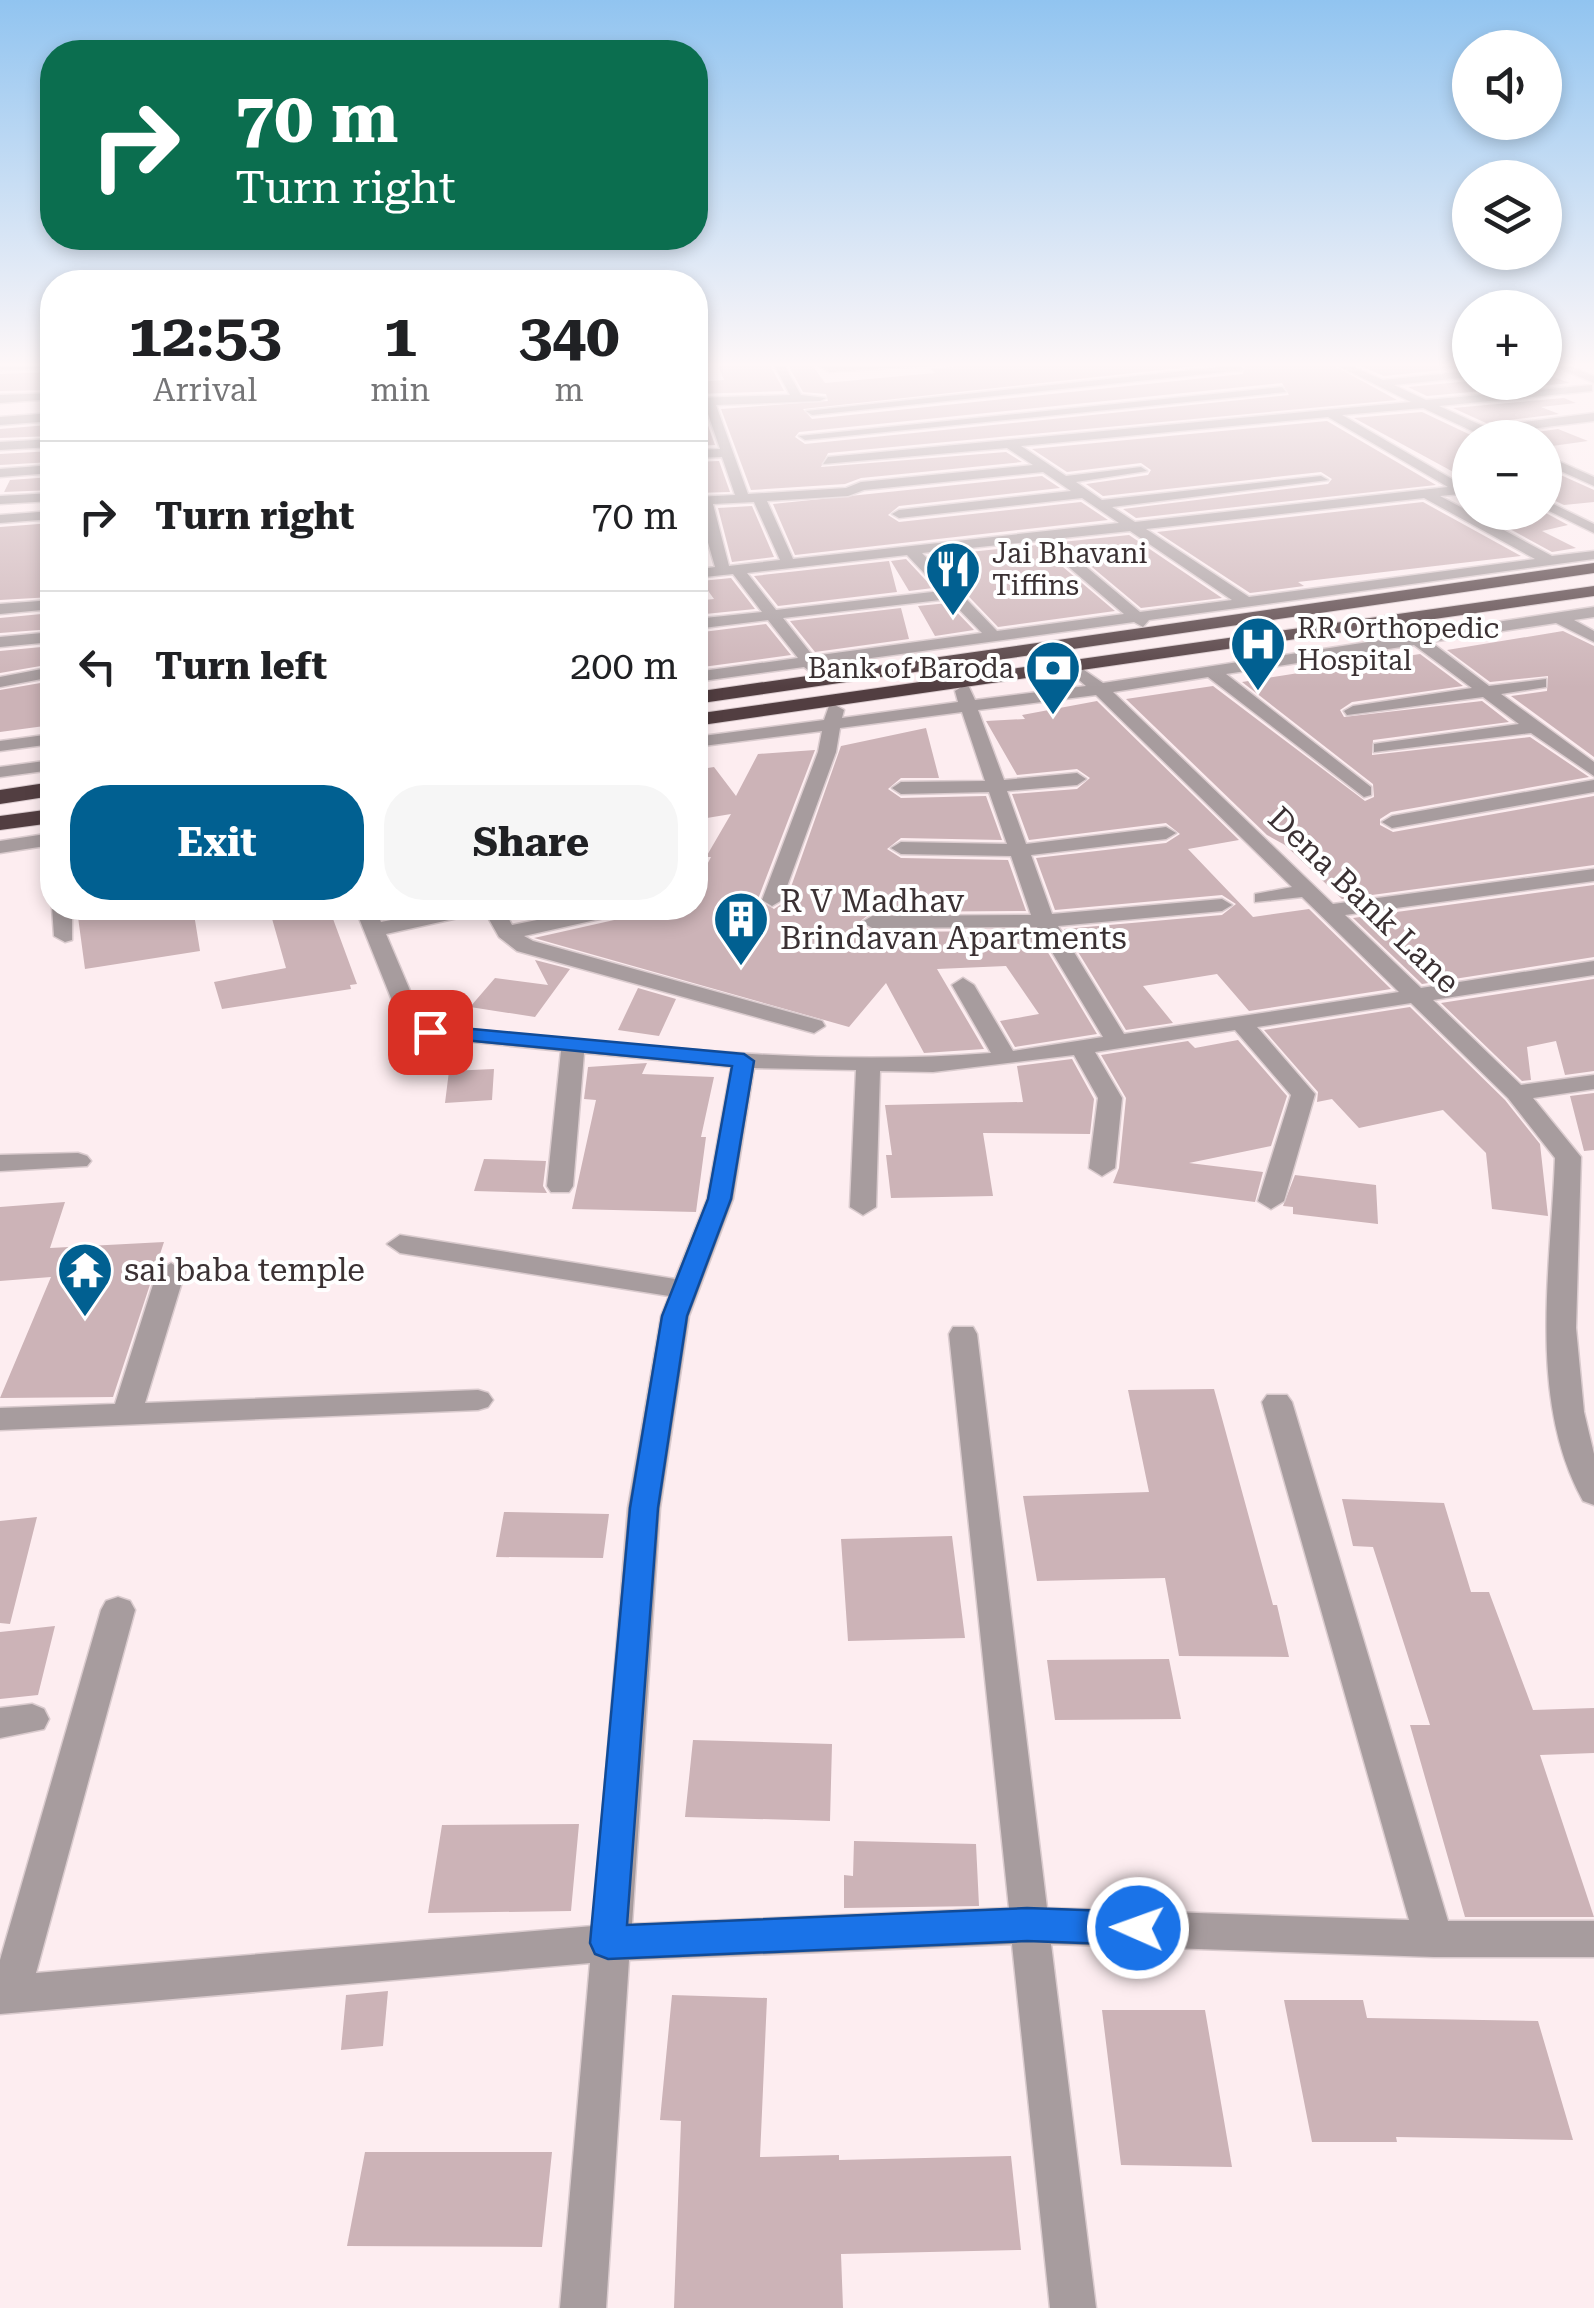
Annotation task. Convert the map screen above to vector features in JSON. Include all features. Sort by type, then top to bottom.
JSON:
[{"type":"highway","points":[[708,696],[1594,568]]},
{"type":"highway","points":[[708,718],[1594,591]]},
{"type":"highway","points":[[1228,622],[1246,602]]},
{"type":"highway","points":[[1248,641],[1323,654]]},
{"type":"highway","points":[[0,797],[40,791]]},
{"type":"highway","points":[[0,823],[40,818]]},
{"type":"street","points":[[734,473],[743,499]]},
{"type":"street","points":[[708,501],[848,492],[861,486],[964,473]]},
{"type":"street","points":[[1057,473],[1246,602]]},
{"type":"street","points":[[1063,480],[1126,473]]},
{"type":"street","points":[[1562,480],[1590,478]]},
{"type":"street","points":[[1100,504],[1320,480]]},
{"type":"street","points":[[708,573],[1452,491]]},
{"type":"street","points":[[899,514],[1084,494]]},
{"type":"street","points":[[1426,494],[1550,561]]},
{"type":"street","points":[[0,500],[40,498]]},
{"type":"street","points":[[760,498],[788,565]]},
{"type":"street","points":[[1562,513],[1594,529]]},
{"type":"street","points":[[0,519],[40,516]]},
{"type":"street","points":[[708,520],[730,571],[806,662],[827,680]]},
{"type":"street","points":[[1044,539],[1156,632]]},
{"type":"street","points":[[912,553],[994,636]]},
{"type":"street","points":[[708,676],[1594,554]]},
{"type":"street","points":[[708,622],[952,594]]},
{"type":"street","points":[[0,609],[40,606]]},
{"type":"street","points":[[708,740],[1100,689],[1594,612]]},
{"type":"street","points":[[1559,618],[1594,638]]},
{"type":"street","points":[[0,642],[40,637]]},
{"type":"street","points":[[1416,639],[1594,770]]},
{"type":"street","name":"Dena Bank Lane","points":[[1071,666],[1100,689],[1516,1093],[1568,1157],[1562,1387],[1575,1454],[1594,1493]]},
{"type":"street","points":[[1211,671],[1364,792]]},
{"type":"street","points":[[0,682],[40,674]]},
{"type":"street","points":[[959,682],[1000,786],[1044,921],[1118,1042]]},
{"type":"street","points":[[1353,711],[1540,683]]},
{"type":"street","points":[[772,900],[826,752],[837,700]]},
{"type":"street","points":[[1380,748],[1535,727]]},
{"type":"street","points":[[0,746],[40,741]]},
{"type":"street","points":[[0,772],[40,767]]},
{"type":"street","points":[[901,788],[1000,786],[1077,778]]},
{"type":"street","points":[[1392,822],[1594,786]]},
{"type":"street","points":[[901,848],[1022,850],[1166,833]]},
{"type":"street","points":[[0,847],[40,841]]},
{"type":"street","points":[[1328,911],[1594,876]]},
{"type":"street","points":[[1262,898],[1307,890]]},
{"type":"street","points":[[872,922],[1044,921],[1222,905]]},
{"type":"street","points":[[63,920],[65,936]]},
{"type":"street","points":[[370,920],[415,1023],[430,1032],[744,1061],[933,1066],[1006,1059],[1238,1020],[1594,968]]},
{"type":"street","points":[[376,920],[406,925],[427,920]]},
{"type":"street","points":[[499,920],[506,933],[525,946],[814,1026]]},
{"type":"street","points":[[506,933],[567,920]]},
{"type":"street","points":[[962,985],[1006,1059]]},
{"type":"street","points":[[1238,1020],[1303,1094],[1271,1201]]},
{"type":"street","points":[[560,1186],[573,1048]]},
{"type":"street","points":[[1081,1048],[1110,1098],[1102,1168]]},
{"type":"street","points":[[583,2308],[644,1508],[675,1316],[720,1199],[744,1061]]},
{"type":"street","points":[[863,1207],[868,1064]]},
{"type":"street","points":[[1516,1093],[1594,1082]]},
{"type":"street","points":[[0,1163],[78,1161]]},
{"type":"street","points":[[400,1244],[685,1290]]},
{"type":"street","points":[[126,1416],[170,1272]]},
{"type":"street","points":[[963,1334],[1072,2308]]},
{"type":"street","points":[[0,1419],[478,1400]]},
{"type":"street","points":[[1277,1402],[1434,1939]]},
{"type":"street","points":[[118,1610],[5,1995],[608,1943],[1027,1925],[1434,1939],[1594,1940]]},
{"type":"building","points":[[708,473],[723,473],[730,492],[708,493]]},
{"type":"building","points":[[745,473],[914,473],[861,478],[845,484],[751,490]]},
{"type":"building","points":[[1315,473],[1103,496],[1086,484],[1148,475]]},
{"type":"building","points":[[1322,473],[1415,473],[1436,485],[1136,518],[1123,509],[1328,484],[1332,479]]},
{"type":"building","points":[[1042,476],[1060,488],[899,506],[888,515],[899,522],[1081,502],[1108,520],[795,555],[773,504]]},
{"type":"building","points":[[1562,476],[1594,490],[1594,502],[1564,505]]},
{"type":"building","points":[[40,478],[40,490],[4,492],[10,480]]},
{"type":"building","points":[[1423,502],[1452,518],[1452,530],[1474,530],[1521,556],[1298,582],[1304,586],[1250,593],[1157,532]]},
{"type":"building","points":[[752,506],[774,557],[732,562],[718,508]]},
{"type":"building","points":[[40,524],[40,598],[0,600],[0,527]]},
{"type":"building","points":[[1512,530],[1546,530],[1542,531],[1576,548],[1552,552]]},
{"type":"building","points":[[1129,535],[1222,598],[1141,608],[1062,542]]},
{"type":"building","points":[[1037,545],[1115,611],[998,627],[930,556]]},
{"type":"building","points":[[906,559],[933,588],[909,591],[891,561]]},
{"type":"building","points":[[889,561],[897,592],[778,606],[754,576]]},
{"type":"building","points":[[731,578],[755,609],[708,614],[708,600],[714,599],[708,591],[708,580]]},
{"type":"building","points":[[948,603],[974,630],[935,636],[918,606]]},
{"type":"building","points":[[901,608],[909,639],[815,652],[790,621]]},
{"type":"building","points":[[40,614],[40,630],[0,633],[0,618]]},
{"type":"building","points":[[766,624],[791,655],[708,666],[708,631]]},
{"type":"building","points":[[1563,631],[1594,646],[1594,757],[1511,696],[1547,691],[1548,676],[1490,682],[1447,650]]},
{"type":"building","points":[[40,647],[40,666],[0,673],[0,651]]},
{"type":"building","points":[[1420,654],[1463,686],[1352,702],[1340,710],[1344,717],[1482,701],[1509,722],[1373,740],[1372,755],[1530,737],[1589,777],[1391,812],[1380,819],[1380,825],[1393,832],[1594,796],[1594,865],[1342,899],[1285,845],[1267,835],[1126,699],[1213,686],[1365,801],[1374,797],[1373,784],[1242,682]]},
{"type":"building","points":[[40,683],[40,727],[0,732],[0,690]]},
{"type":"building","points":[[1097,701],[1239,840],[1188,849],[1253,917],[1309,909],[1391,989],[1249,1011],[1217,974],[1143,986],[1173,1023],[1126,1030],[1064,929],[1222,915],[1236,904],[1222,895],[1055,910],[1036,858],[1166,843],[1180,834],[1166,823],[1029,840],[1012,794],[1077,789],[1090,778],[1077,769],[1017,775],[986,721],[1025,719],[1022,715]]},
{"type":"building","points":[[926,728],[939,778],[901,778],[888,789],[901,798],[986,796],[1002,840],[901,838],[887,849],[901,858],[1008,860],[1026,911],[872,912],[858,923],[872,932],[1035,931],[1097,1034],[1015,1047],[1000,1021],[1039,1014],[1006,966],[937,969],[984,1049],[924,1053],[886,983],[849,1027],[534,938],[614,920],[708,920],[708,854],[731,814],[708,818],[708,768],[714,767],[736,796],[758,754],[815,750],[758,899],[774,909],[786,901],[841,746]]},
{"type":"building","points":[[1594,885],[1594,957],[1422,984],[1353,918]]},
{"type":"building","points":[[78,920],[195,920],[200,951],[85,969]]},
{"type":"building","points":[[272,920],[333,920],[357,984],[350,985],[351,989],[222,1009],[214,982],[286,968]]},
{"type":"building","points":[[535,960],[570,969],[535,1017],[470,1007],[495,978],[548,985]]},
{"type":"building","points":[[1594,979],[1594,1071],[1565,1075],[1556,1041],[1527,1047],[1531,1080],[1522,1081],[1441,1003]]},
{"type":"building","points":[[638,988],[676,999],[659,1036],[618,1030]]},
{"type":"building","points":[[1410,1007],[1505,1100],[1540,1144],[1548,1216],[1492,1209],[1486,1153],[1443,1110],[1359,1128],[1332,1099],[1317,1102],[1318,1092],[1264,1030]]},
{"type":"building","points":[[1238,1040],[1287,1096],[1271,1146],[1189,1163],[1263,1172],[1255,1202],[1113,1183],[1119,1168],[1126,1098],[1101,1055],[1188,1041],[1195,1048]]},
{"type":"building","points":[[1072,1059],[1094,1099],[1090,1134],[983,1133],[993,1196],[891,1198],[886,1155],[892,1155],[885,1105],[1023,1102],[1017,1066]]},
{"type":"building","points":[[647,1063],[642,1074],[714,1077],[701,1137],[706,1137],[696,1212],[572,1209],[596,1100],[584,1099],[588,1067]]},
{"type":"building","points":[[494,1069],[492,1100],[445,1103],[449,1071]]},
{"type":"building","points":[[1594,1093],[1594,1150],[1584,1151],[1570,1096]]},
{"type":"building","points":[[484,1159],[546,1161],[543,1186],[547,1193],[474,1191]]},
{"type":"building","points":[[1295,1175],[1376,1185],[1378,1224],[1293,1214],[1293,1207],[1283,1206]]},
{"type":"building","name":"sai baba temple","points":[[65,1202],[50,1248],[164,1242],[113,1397],[0,1398],[51,1277],[0,1281],[0,1207]]},
{"type":"building","points":[[1214,1389],[1289,1657],[1179,1656],[1165,1578],[1037,1581],[1023,1496],[1149,1492],[1128,1390]]},
{"type":"building","points":[[1342,1499],[1444,1503],[1471,1592],[1489,1592],[1533,1710],[1594,1708],[1594,1753],[1540,1755],[1594,1917],[1465,1917],[1410,1725],[1430,1725],[1373,1547],[1353,1546]]},
{"type":"building","points":[[504,1512],[609,1514],[603,1558],[496,1557]]},
{"type":"building","points":[[37,1517],[10,1624],[0,1623],[0,1521]]},
{"type":"building","points":[[952,1536],[965,1638],[848,1641],[841,1539]]},
{"type":"building","points":[[55,1626],[38,1695],[0,1699],[0,1632]]},
{"type":"building","points":[[1169,1659],[1181,1719],[1055,1720],[1047,1660]]},
{"type":"building","points":[[693,1740],[832,1744],[830,1821],[685,1817]]},
{"type":"building","points":[[579,1824],[571,1911],[428,1913],[442,1825]]},
{"type":"building","points":[[854,1841],[976,1844],[979,1906],[844,1908],[844,1875],[853,1876]]},
{"type":"building","points":[[388,1991],[383,2046],[341,2050],[346,1995]]},
{"type":"building","points":[[672,1995],[767,1998],[760,2157],[839,2155],[839,2160],[1011,2156],[1021,2250],[841,2254],[843,2308],[674,2308],[681,2121],[660,2120]]},
{"type":"building","points":[[1284,2000],[1363,2000],[1367,2018],[1538,2021],[1573,2140],[1396,2137],[1397,2142],[1312,2142]]},
{"type":"building","points":[[1102,2010],[1205,2010],[1232,2167],[1121,2165]]},
{"type":"building","points":[[365,2152],[552,2152],[542,2247],[347,2246]]},
{"type":"place","name":"Jai Bhavani Tiffins","points":[[953,618]]},
{"type":"place","name":"RR Orthopedic Hospital","points":[[1258,693]]},
{"type":"place","name":"Bank of Baroda","points":[[1053,717]]},
{"type":"place","name":"R V Madhav Brindavan Apartments","points":[[741,968]]},
{"type":"place","name":"sai baba temple","points":[[85,1319]]},
{"type":"route","points":[[430,1032],[744,1061],[720,1199],[675,1316],[644,1508],[608,1943],[1027,1925],[1138,1928]]}]
